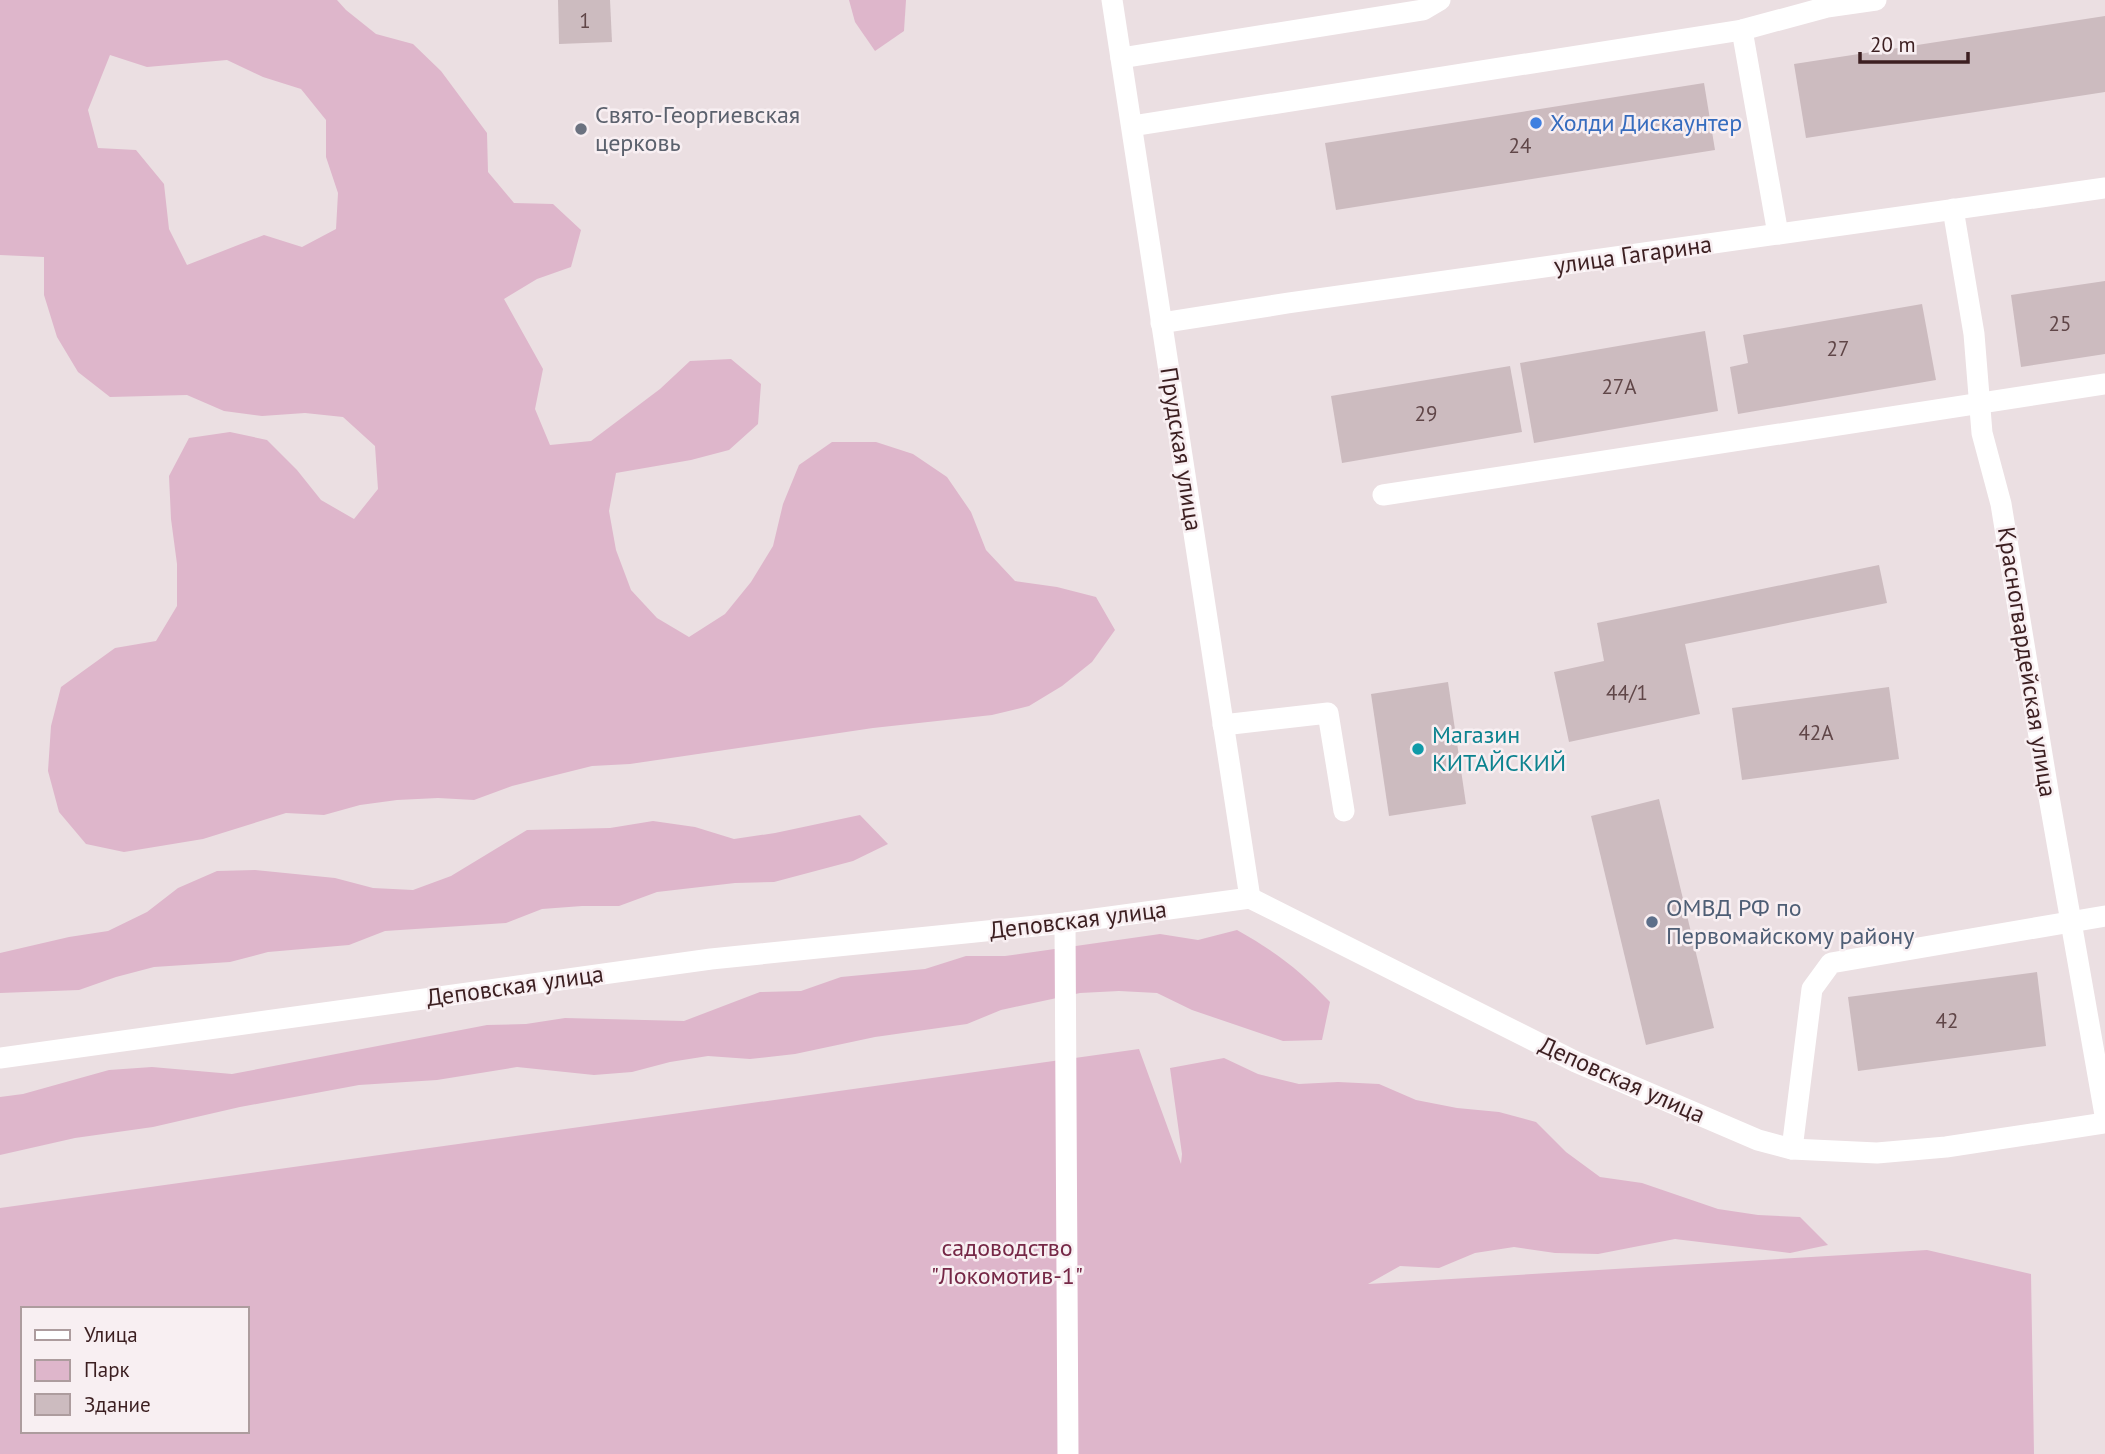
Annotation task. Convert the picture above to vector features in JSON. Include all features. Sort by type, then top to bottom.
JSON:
[{"type":"street","name":"Прудская улица","points":[[1112,0],[1250,898]]},
{"type":"street","points":[[1121,58],[1423,10],[1440,0]]},
{"type":"street","points":[[1132,125],[1742,30],[1826,4],[1876,0]]},
{"type":"street","points":[[1742,30],[1778,234]]},
{"type":"street","name":"улица Гагарина","points":[[1161,323],[2105,188]]},
{"type":"street","name":"Красногвардейская улица","points":[[1953,209],[1974,334],[1982,433],[2001,504],[2105,1115]]},
{"type":"street","points":[[1383,495],[2105,384]]},
{"type":"street","points":[[1223,725],[1328,713],[1344,811]]},
{"type":"street","name":"Деповская улица","points":[[0,1058],[711,959],[1065,923],[1250,898],[1577,1062],[1758,1140],[1792,1149],[1877,1153],[1946,1147],[2105,1123]]},
{"type":"street","points":[[1792,1149],[1812,989],[1831,963],[2105,916]]},
{"type":"street","points":[[1065,923],[1068,1454]]},
{"type":"green space","points":[[0,0],[337,0],[376,34],[413,44],[441,71],[487,133],[488,172],[514,203],[553,204],[581,230],[571,267],[537,279],[504,299],[543,369],[535,409],[550,445],[591,441],[660,389],[690,361],[731,359],[761,384],[758,424],[729,450],[691,460],[616,473],[609,511],[616,550],[631,590],[657,618],[689,637],[725,614],[751,582],[773,546],[783,504],[799,465],[832,442],[876,442],[913,454],[947,477],[971,512],[986,550],[1015,581],[1057,587],[1096,597],[1115,630],[1092,662],[1062,686],[1029,706],[992,715],[873,728],[630,764],[592,766],[512,786],[474,800],[397,800],[360,805],[324,815],[286,813],[203,839],[124,852],[86,844],[59,812],[48,771],[51,726],[61,687],[115,648],[156,641],[177,606],[177,564],[169,476],[189,438],[230,432],[267,440],[297,470],[321,500],[354,519],[378,489],[375,446],[343,417],[305,413],[262,416],[224,411],[187,395],[110,397],[78,372],[57,337],[44,295],[44,257],[0,255]],"holes":[[[110,55],[147,67],[227,60],[263,77],[301,89],[326,120],[326,157],[338,193],[336,229],[302,247],[264,235],[187,265],[169,229],[164,184],[136,150],[98,148],[88,110]]]},
{"type":"green space","points":[[849,0],[906,0],[904,31],[875,51],[855,22]]},
{"type":"green space","points":[[860,815],[888,844],[853,861],[774,882],[735,883],[657,892],[619,906],[542,909],[506,923],[385,931],[349,945],[268,952],[230,962],[154,967],[79,990],[0,993],[0,953],[108,931],[147,912],[178,888],[217,871],[255,870],[335,878],[373,888],[413,890],[451,876],[527,830],[610,828],[653,821],[695,827],[734,839]]},
{"type":"green space","points":[[1237,930],[1287,962],[1330,1002],[1322,1040],[1283,1041],[1192,1010],[1157,993],[1080,993],[1001,1010],[967,1024],[875,1037],[795,1054],[750,1059],[708,1056],[632,1072],[594,1075],[517,1067],[437,1080],[359,1085],[240,1107],[153,1127],[75,1138],[0,1155],[0,1097],[23,1094],[109,1070],[152,1067],[232,1074],[487,1025],[526,1024],[565,1018],[684,1021],[760,992],[801,991],[841,977],[925,969],[966,956],[1005,956],[1160,934],[1198,940]]},
{"type":"green space","name":"садоводство \"Локомотив-1\"","points":[[1139,1049],[1181,1164],[1182,1154],[1170,1068],[1224,1058],[1258,1074],[1299,1084],[1379,1084],[1416,1100],[1499,1112],[1536,1122],[1566,1152],[1600,1177],[1642,1183],[1718,1209],[1800,1217],[1828,1245],[1790,1253],[1675,1239],[1598,1254],[1555,1253],[1514,1247],[1475,1253],[1439,1268],[1400,1266],[1368,1284],[1927,1250],[2031,1274],[2034,1454],[0,1454],[0,1208]]},
{"type":"building","points":[[558,0],[610,0],[612,42],[559,44]]},
{"type":"building","points":[[2105,16],[2105,92],[1806,138],[1794,64]]},
{"type":"building","points":[[1704,83],[1715,150],[1336,210],[1325,143]]},
{"type":"building","points":[[2105,281],[2105,354],[2021,367],[2011,295]]},
{"type":"building","points":[[1922,304],[1936,380],[1738,414],[1730,367],[1748,363],[1743,335]]},
{"type":"building","points":[[1705,331],[1718,411],[1534,443],[1520,363]]},
{"type":"building","points":[[1510,366],[1522,432],[1342,463],[1331,396]]},
{"type":"building","points":[[1879,565],[1887,603],[1685,644],[1700,714],[1569,742],[1554,672],[1604,661],[1597,623]]},
{"type":"building","name":"Магазин КИТАЙСКИЙ","points":[[1448,682],[1466,804],[1389,816],[1371,694]]},
{"type":"building","points":[[1889,687],[1899,759],[1742,780],[1732,708]]},
{"type":"building","name":"ОМВД РФ по Первомайскому району","points":[[1659,799],[1714,1028],[1646,1045],[1591,816]]},
{"type":"building","points":[[2037,972],[2046,1046],[1858,1071],[1848,997]]},
{"type":"place","name":"Холди Дискаунтер","points":[[1536,123]]},
{"type":"place","name":"Свято-Георгиевская церковь","points":[[581,129]]},
{"type":"place","name":"Магазин КИТАЙСКИЙ","points":[[1418,749]]},
{"type":"place","name":"ОМВД РФ по Первомайскому району","points":[[1652,922]]}]
